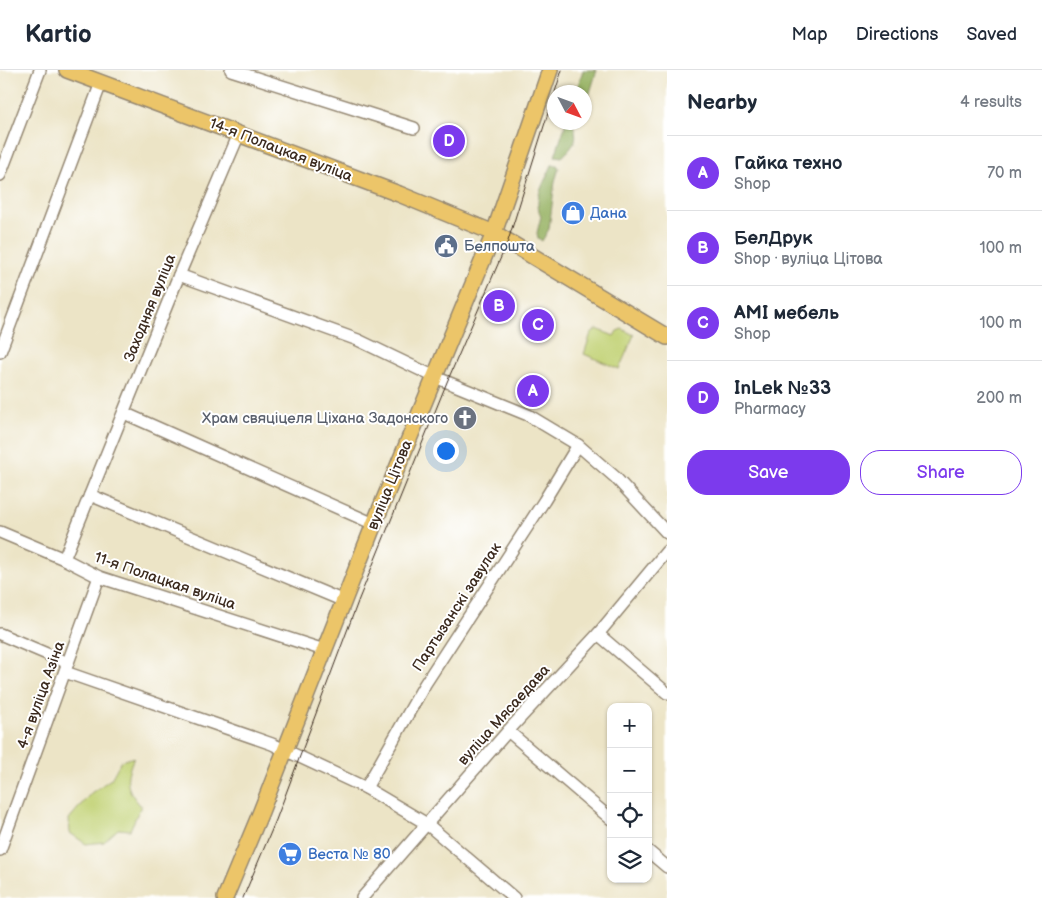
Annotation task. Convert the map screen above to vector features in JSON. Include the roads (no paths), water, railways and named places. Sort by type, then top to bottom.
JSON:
[{"type":"main road","name":"14-я Полацкая вуліца","points":[[68,70],[86,73],[101,83],[398,194],[494,233],[667,337]]},
{"type":"main road","name":"вуліца Цітова","points":[[225,898],[374,524],[494,233],[550,70]]},
{"type":"street","points":[[0,175],[40,70]]},
{"type":"street","points":[[231,70],[414,128]]},
{"type":"street","points":[[0,352],[101,83]]},
{"type":"street","name":"Заходняя вуліца","points":[[64,559],[179,275],[239,134]]},
{"type":"street","points":[[179,275],[358,340],[435,377],[528,415],[578,445],[615,477],[667,533]]},
{"type":"street","points":[[124,413],[374,524]]},
{"type":"street","name":"Партызанскі завулак","points":[[366,788],[425,684],[544,501],[578,445]]},
{"type":"street","points":[[90,495],[344,601]]},
{"type":"street","name":"11-я Полацкая вуліца","points":[[0,532],[64,559],[99,577],[324,650]]},
{"type":"street","name":"вуліца Мясаедава","points":[[362,898],[508,731],[598,634],[667,551]]},
{"type":"street","name":"4-я вуліца Азіна","points":[[0,850],[99,577]]},
{"type":"street","points":[[0,634],[67,668],[285,750],[366,788],[427,824],[514,898]]},
{"type":"street","points":[[598,634],[667,693]]},
{"type":"street","points":[[508,731],[607,816]]},
{"type":"street","points":[[652,854],[667,866]]},
{"type":"tram line","points":[[557,85],[562,70]]},
{"type":"tram line","points":[[243,898],[276,820],[359,599],[447,382],[508,241],[547,116]]},
{"type":"place","name":"InLek №33","points":[[449,141]]},
{"type":"place","name":"Дана","points":[[573,213]]},
{"type":"place","name":"Белпошта","points":[[446,246]]},
{"type":"place","name":"БелДрук","points":[[499,306]]},
{"type":"place","name":"AMI мебель","points":[[538,325]]},
{"type":"place","name":"Гайка техно","points":[[533,391]]},
{"type":"place","name":"Храм свяціцеля Ціхана Задонского","points":[[465,418]]},
{"type":"place","name":"Веста № 80","points":[[290,854]]}]
